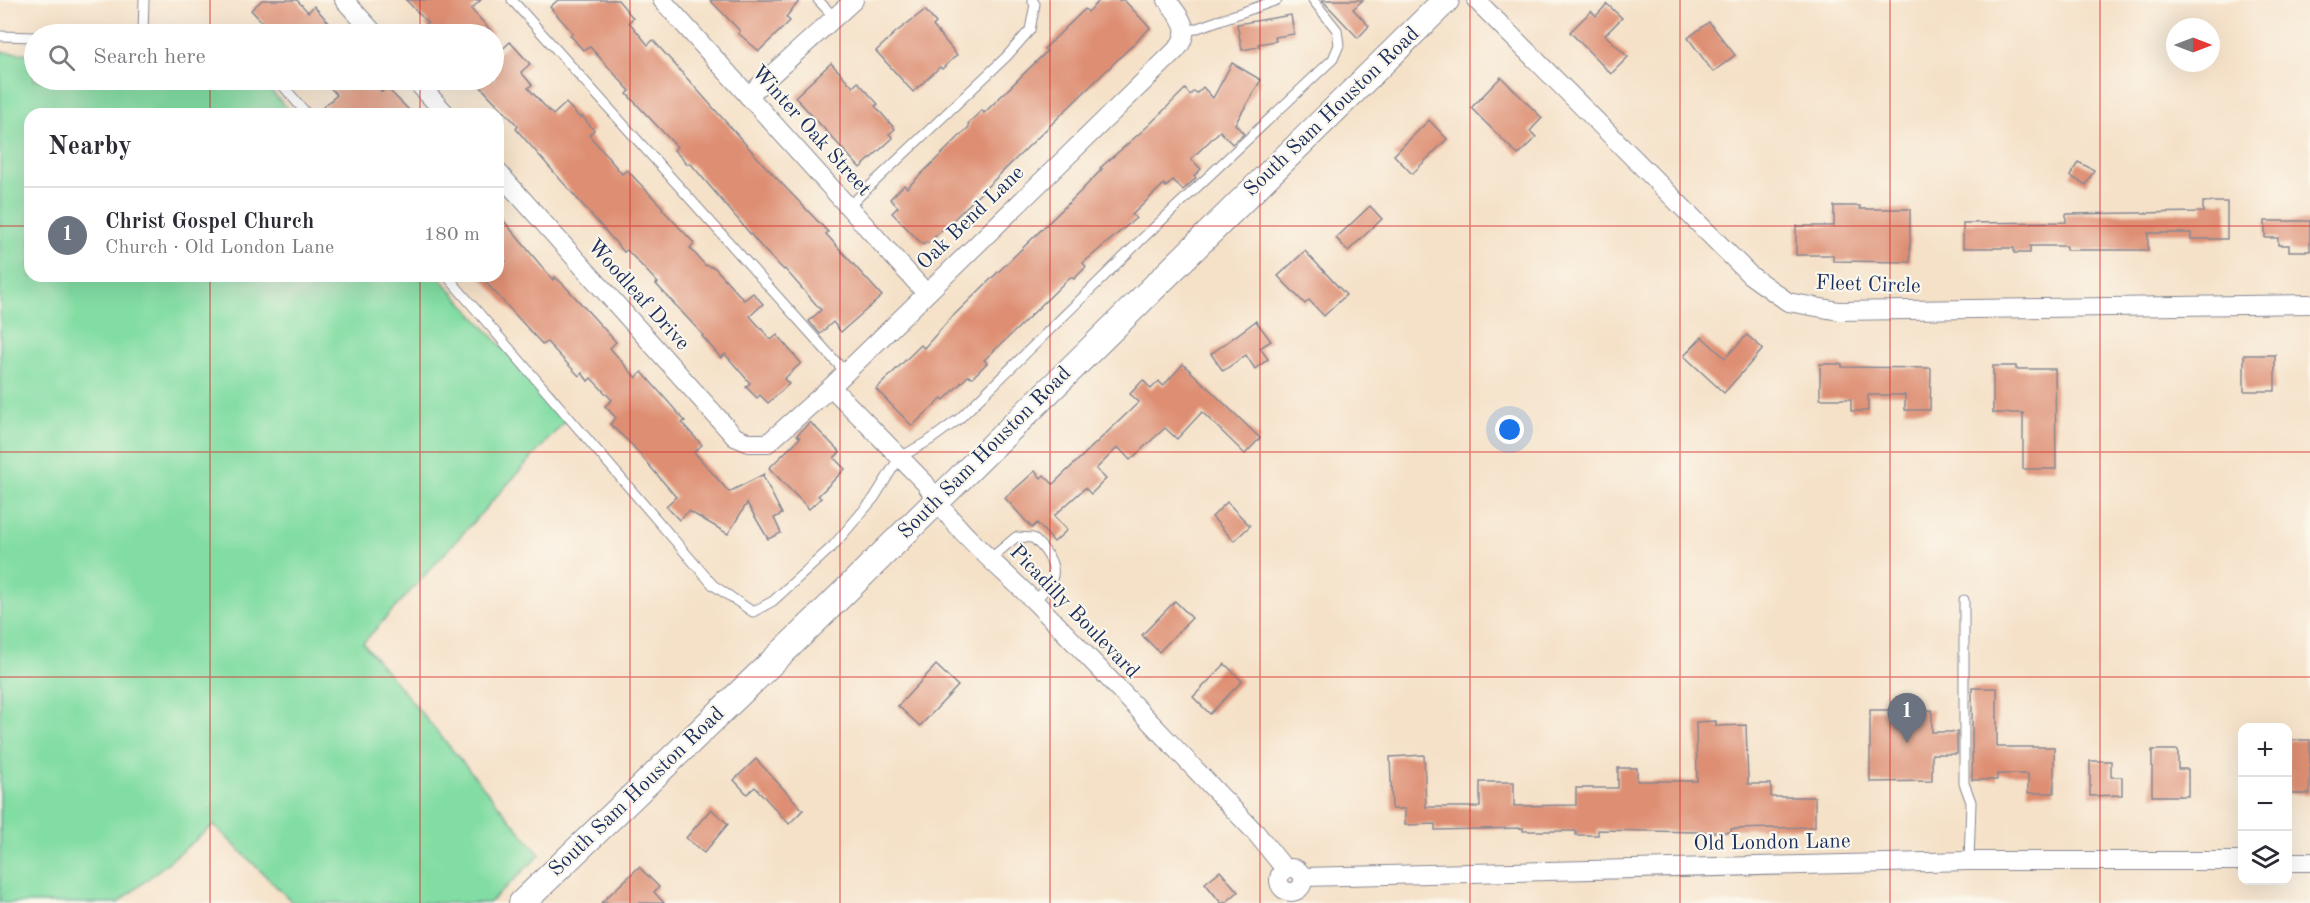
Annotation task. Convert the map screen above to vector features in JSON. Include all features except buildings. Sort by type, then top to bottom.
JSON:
[{"type":"street","points":[[344,0],[366,24]]},
{"type":"street","name":"Winter Oak Street","points":[[662,0],[926,293]]},
{"type":"street","points":[[748,96],[854,0]]},
{"type":"street","points":[[1167,0],[1183,22],[1186,32]]},
{"type":"street","name":"South Sam Houston Road","points":[[522,903],[802,634],[1446,0]]},
{"type":"street","name":"Fleet Circle","points":[[1476,0],[1750,275],[1788,302],[1839,311],[2310,304]]},
{"type":"street","name":"Oak Bend Lane","points":[[749,443],[768,443],[846,373],[1177,49],[1186,32]]},
{"type":"street","points":[[425,90],[441,108]]},
{"type":"street","name":"Woodleaf Drive","points":[[504,179],[735,437],[749,443]]},
{"type":"street","name":"Picadilly Boulevard","points":[[831,387],[925,483],[936,501],[990,559],[1256,833],[1285,869]]},
{"type":"street","name":"Old London Lane","points":[[1303,877],[1969,861],[2238,861]]},
{"type":"street","points":[[2292,862],[2310,862]]},
{"type":"street","points":[[1295,868],[1303,877],[1299,888],[1288,897],[1279,884],[1279,875],[1285,869],[1295,868]]},
{"type":"lane","points":[[143,24],[144,0]]},
{"type":"lane","points":[[512,0],[846,373]]},
{"type":"lane","points":[[818,0],[834,17]]},
{"type":"lane","points":[[849,206],[1006,57],[1030,30],[1035,4],[1032,0]]},
{"type":"lane","points":[[1186,32],[1277,0]]},
{"type":"lane","points":[[452,282],[713,585],[753,612],[774,602],[833,546],[873,498],[899,458],[930,440],[959,419],[1143,238],[1333,59],[1339,45],[1337,30],[1313,0]]},
{"type":"lane","points":[[0,36],[24,37]]},
{"type":"lane","points":[[287,90],[303,108]]},
{"type":"lane","points":[[990,559],[1016,537],[1033,538],[1044,549],[1053,572],[1052,579],[1034,602]]},
{"type":"lane","points":[[1964,600],[1964,783],[1971,802],[1969,861]]},
{"type":"green space","points":[[0,52],[24,53],[24,90],[270,90],[287,108],[24,108],[24,282],[443,282],[567,419],[363,643],[540,855],[489,903],[293,903],[214,825],[118,903],[0,903]]},
{"type":"place","name":"Christ Gospel Church","points":[[1907,743]]}]
